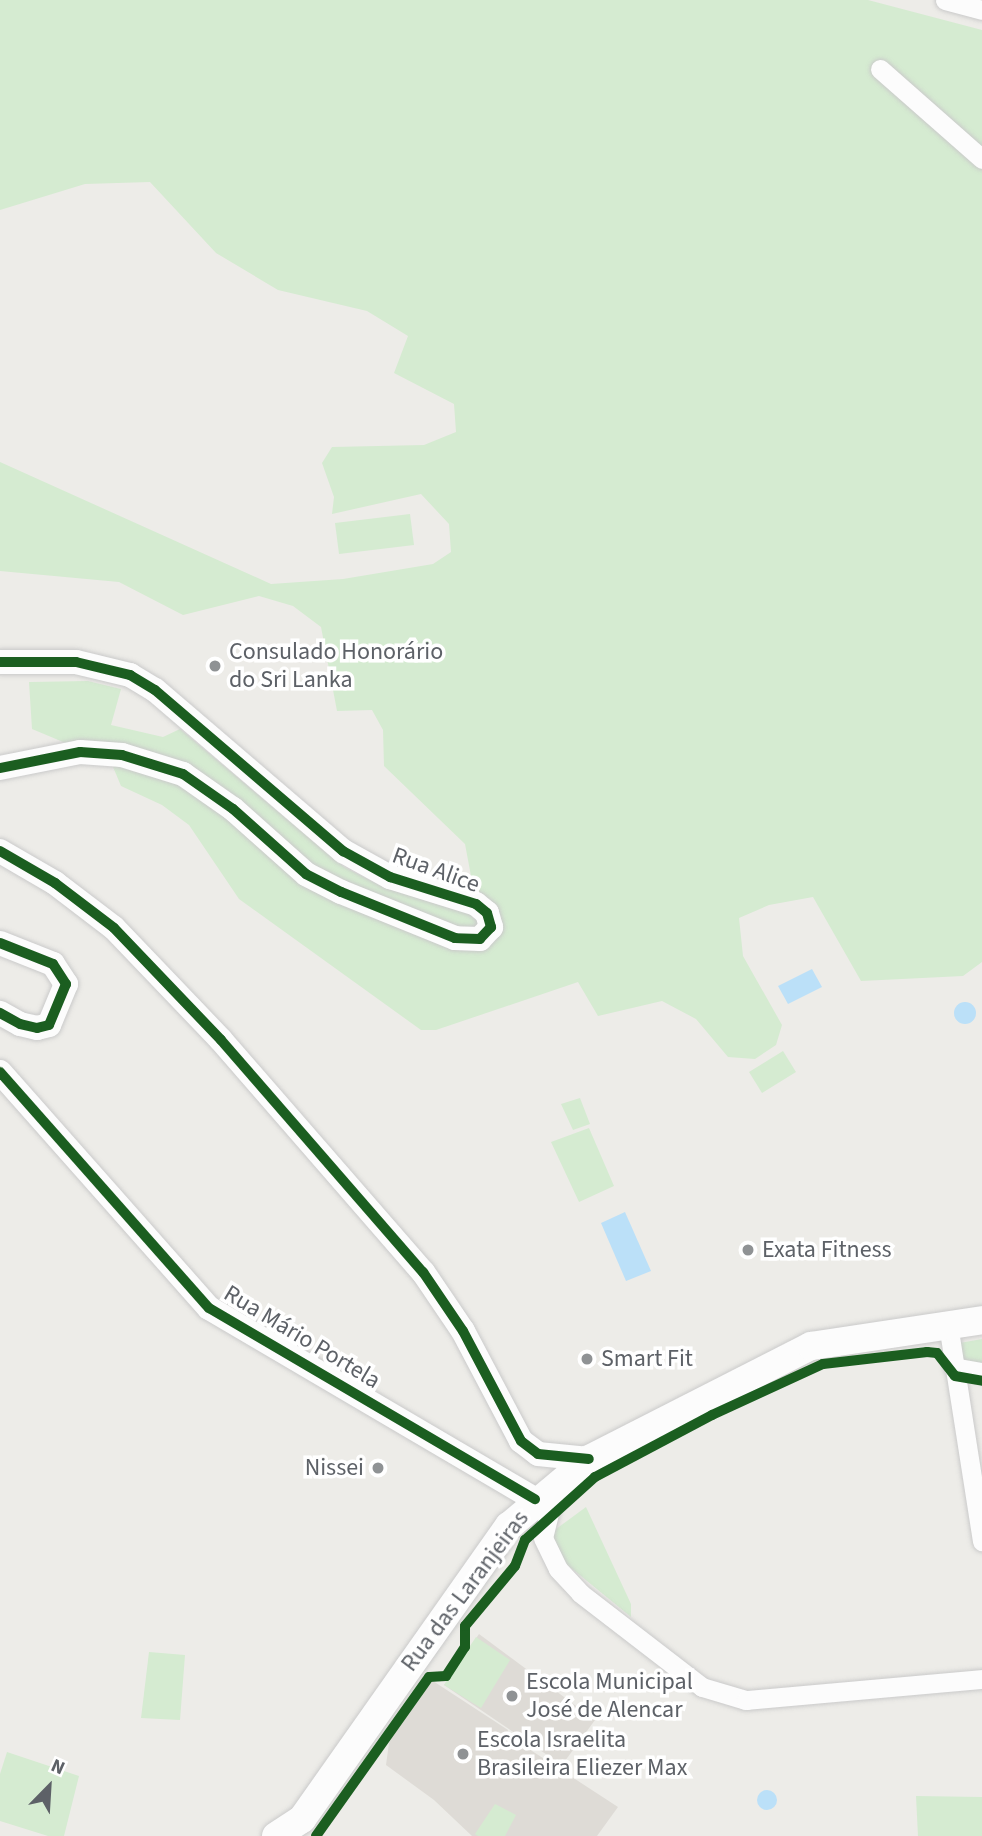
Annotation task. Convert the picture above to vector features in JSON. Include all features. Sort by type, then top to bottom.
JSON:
[{"type":"main road","name":"Rua das Laranjeiras","points":[[292,1832],[509,1525],[546,1491],[589,1459],[811,1346],[982,1320]]},
{"type":"street","points":[[945,0],[982,10]]},
{"type":"street","points":[[880,69],[982,159]]},
{"type":"street","name":"Rua Alice","points":[[0,662],[76,662],[130,675],[155,690],[343,851],[390,877],[475,904],[487,913],[491,927],[480,939],[454,938],[341,892],[306,874],[233,809],[183,774],[122,755],[80,752],[0,768]]},
{"type":"street","points":[[0,850],[55,883],[114,928],[221,1040],[423,1272],[463,1331],[521,1441],[550,1457],[589,1459]]},
{"type":"street","points":[[0,943],[53,964],[66,984],[49,1025],[28,1026],[0,1013]]},
{"type":"street","name":"Rua Mário Portela","points":[[0,1072],[209,1308],[490,1469],[546,1491]]},
{"type":"street","points":[[948,1324],[982,1541]]},
{"type":"street","points":[[953,1367],[982,1373]]},
{"type":"street","points":[[490,1469],[511,1468],[521,1441]]},
{"type":"street","points":[[546,1491],[544,1538],[558,1569],[580,1593],[702,1687],[746,1700],[982,1679]]},
{"type":"shaded area","name":"Escola Municipal José de Alencar","points":[[479,1634],[595,1720],[562,1765],[444,1685]]},
{"type":"shaded area","name":"Escola Israelita Brasileira Eliezer Max","points":[[433,1681],[508,1730],[506,1738],[509,1736],[618,1807],[597,1836],[472,1836],[434,1800],[386,1765],[389,1743],[405,1713]]},
{"type":"green space","points":[[0,0],[868,0],[982,30],[982,962],[963,976],[861,981],[813,897],[769,905],[739,918],[743,956],[782,1025],[776,1045],[755,1059],[728,1057],[696,1019],[662,1001],[598,1016],[578,982],[436,1030],[421,1030],[239,899],[189,825],[162,805],[121,786],[111,762],[32,729],[29,682],[88,681],[121,689],[111,725],[163,737],[180,729],[344,867],[385,888],[459,911],[471,876],[465,844],[384,766],[383,730],[372,710],[337,711],[321,627],[293,606],[259,596],[183,615],[119,582],[0,571],[0,462],[271,584],[343,579],[433,564],[451,552],[449,524],[421,494],[332,514],[334,497],[322,463],[332,447],[424,445],[456,432],[454,404],[394,373],[408,336],[367,311],[278,290],[216,253],[150,182],[85,184],[0,210]]},
{"type":"green space","points":[[410,514],[414,545],[339,554],[335,523]]},
{"type":"green space","points":[[783,1051],[796,1072],[762,1093],[749,1072]]},
{"type":"green space","points":[[580,1098],[590,1124],[573,1130],[561,1104]]},
{"type":"green space","points":[[589,1128],[614,1186],[579,1202],[551,1142]]},
{"type":"green space","points":[[982,1339],[982,1368],[959,1361],[954,1344]]},
{"type":"green space","points":[[586,1507],[631,1604],[631,1617],[559,1558],[548,1535]]},
{"type":"green space","points":[[476,1637],[510,1660],[481,1708],[444,1685]]},
{"type":"green space","points":[[149,1652],[185,1655],[180,1720],[141,1718]]},
{"type":"green space","points":[[7,1752],[79,1776],[64,1836],[48,1836],[0,1821],[0,1774]]},
{"type":"green space","points":[[916,1796],[982,1797],[982,1836],[918,1836]]},
{"type":"green space","points":[[495,1804],[516,1815],[505,1836],[478,1836],[475,1834]]},
{"type":"water","points":[[812,969],[822,987],[788,1004],[778,986]]},
{"type":"water","points":[[965,1002],[973,1005],[976,1013],[973,1021],[965,1024],[957,1021],[954,1013],[957,1005]]},
{"type":"water","points":[[625,1212],[651,1271],[626,1281],[601,1223]]},
{"type":"water","points":[[767,1790],[774,1793],[777,1800],[774,1807],[767,1810],[760,1807],[757,1800],[760,1793]]},
{"type":"cycle path","points":[[0,662],[76,662],[130,675],[155,690],[343,851],[390,877],[476,904],[487,913],[491,927],[480,939],[455,938],[341,892],[306,874],[233,809],[183,774],[122,755],[80,752],[0,768]]},
{"type":"cycle path","points":[[0,851],[55,883],[114,928],[221,1040],[423,1272],[463,1331],[521,1441],[538,1454],[589,1459]]},
{"type":"cycle path","points":[[0,943],[53,964],[66,984],[49,1025],[37,1028],[20,1024],[0,1013]]},
{"type":"cycle path","points":[[0,1072],[209,1308],[535,1499]]},
{"type":"cycle path","points":[[316,1836],[429,1677],[446,1676],[465,1647],[465,1626],[515,1566],[525,1540],[595,1477],[712,1415],[823,1364],[937,1353],[955,1376],[982,1381]]},
{"type":"place","name":"Consulado Honorário do Sri Lanka","points":[[215,666]]},
{"type":"place","name":"Exata Fitness","points":[[748,1250]]},
{"type":"place","name":"Smart Fit","points":[[587,1359]]},
{"type":"place","name":"Nissei","points":[[378,1468]]},
{"type":"place","name":"Escola Municipal José de Alencar","points":[[512,1696]]},
{"type":"place","name":"Escola Israelita Brasileira Eliezer Max","points":[[463,1754]]}]
